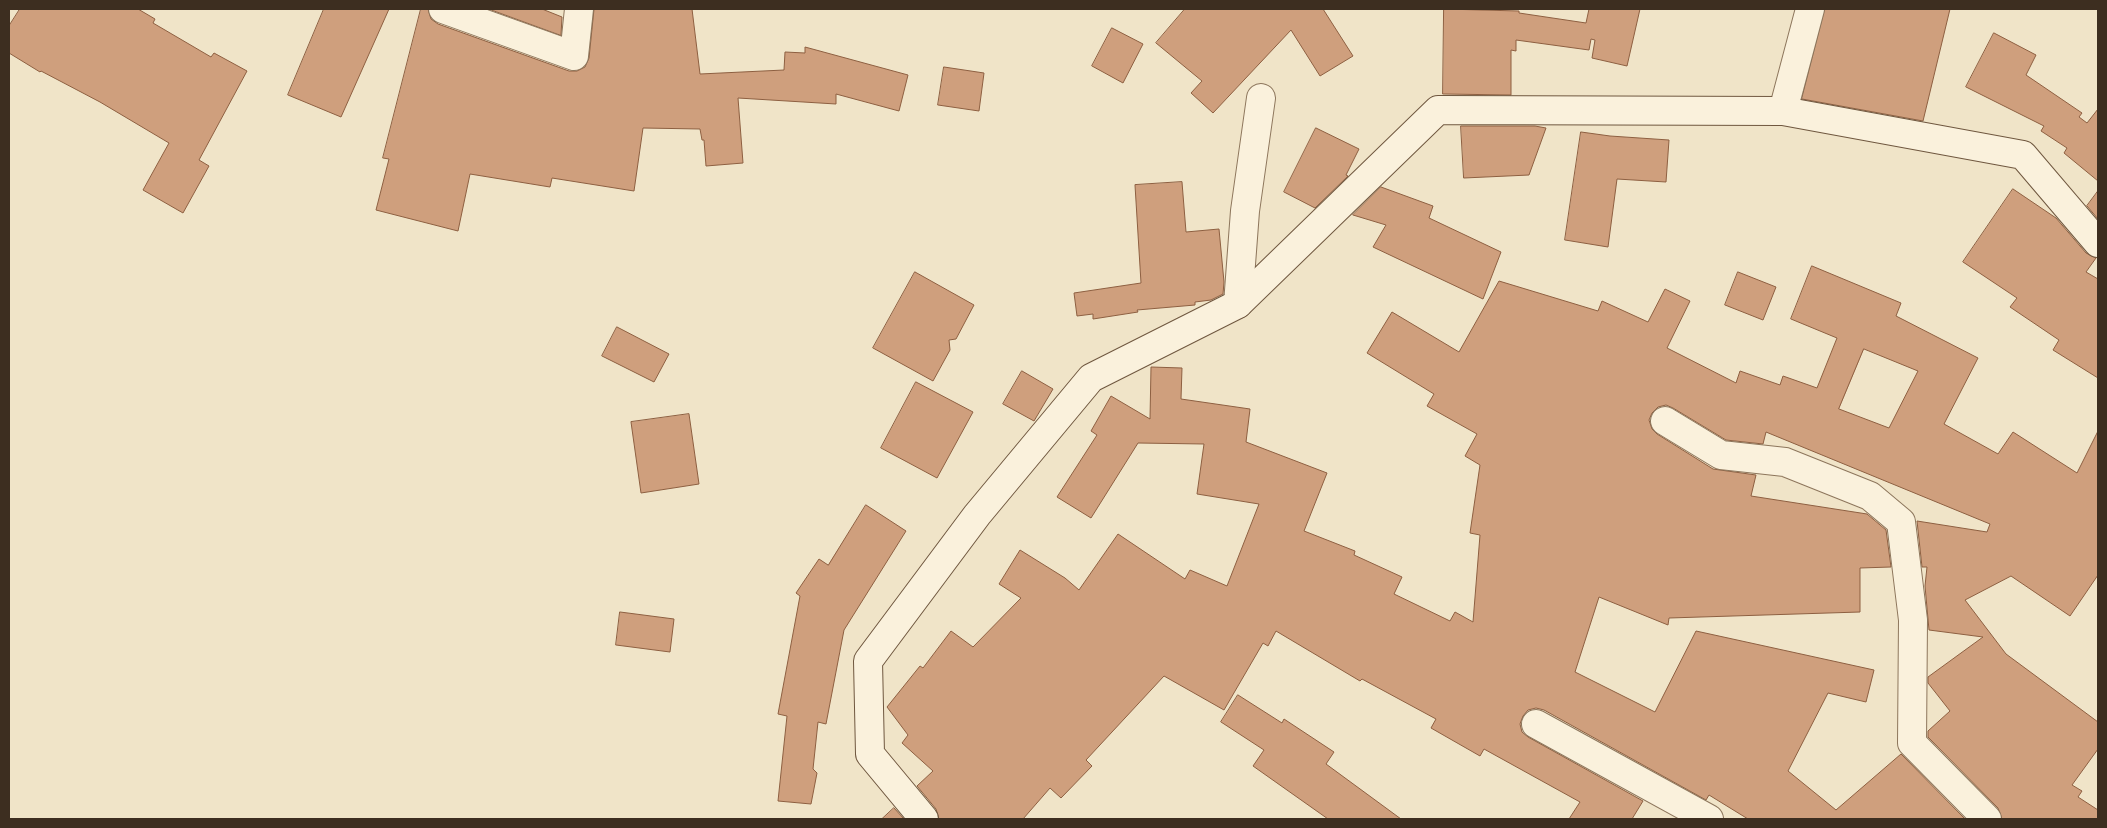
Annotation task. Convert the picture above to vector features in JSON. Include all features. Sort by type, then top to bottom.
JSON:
[{"type":"street","points":[[443,9],[574,56],[579,9]]},
{"type":"street","points":[[1784,111],[1810,9]]},
{"type":"street","points":[[1238,304],[1245,211],[1261,98]]},
{"type":"street","points":[[924,819],[870,754],[868,661],[977,515],[1091,378],[1238,304],[1438,110],[1784,111],[2024,155],[2098,243]]},
{"type":"street","points":[[1665,421],[1721,455],[1784,462],[1870,496],[1901,522],[1913,620],[1912,743],[1987,819]]},
{"type":"street","points":[[1536,724],[1709,819]]},
{"type":"building","points":[[20,9],[138,9],[155,19],[153,23],[211,57],[214,53],[247,71],[199,160],[209,166],[183,213],[143,190],[169,143],[100,102],[40,72],[9,53],[9,26]]},
{"type":"building","points":[[324,9],[389,9],[341,117],[288,95]]},
{"type":"building","points":[[421,9],[428,9],[431,19],[438,24],[569,71],[577,71],[585,67],[589,58],[594,9],[692,9],[700,74],[784,70],[785,52],[805,53],[805,47],[908,75],[899,111],[836,94],[836,104],[738,98],[743,163],[706,166],[704,140],[702,140],[700,129],[643,128],[634,191],[552,178],[550,187],[470,174],[458,231],[376,210],[389,159],[383,158]]},
{"type":"building","points":[[489,9],[542,9],[562,17],[561,35]]},
{"type":"building","points":[[1185,9],[1323,9],[1353,56],[1320,76],[1291,30],[1213,113],[1191,93],[1202,81],[1156,43]]},
{"type":"building","points":[[1444,9],[1519,11],[1519,13],[1586,23],[1589,9],[1640,9],[1627,66],[1592,58],[1595,40],[1591,39],[1589,50],[1516,40],[1516,51],[1511,50],[1511,95],[1443,94]]},
{"type":"building","points":[[1825,9],[1950,9],[1923,121],[1802,99]]},
{"type":"building","points":[[1112,28],[1143,44],[1123,83],[1092,66]]},
{"type":"building","points":[[1994,33],[2036,55],[2026,75],[2082,113],[2079,117],[2087,123],[2098,109],[2098,181],[2064,153],[2067,148],[2041,131],[2044,126],[1966,87]]},
{"type":"building","points":[[944,67],[984,73],[979,111],[938,105]]},
{"type":"building","points":[[1461,126],[1535,126],[1546,128],[1529,175],[1464,178]]},
{"type":"building","points":[[1316,128],[1359,149],[1346,175],[1348,176],[1315,208],[1284,192]]},
{"type":"building","points":[[1581,132],[1669,140],[1666,182],[1617,179],[1608,247],[1565,240]]},
{"type":"building","points":[[1182,182],[1186,232],[1219,229],[1224,282],[1223,294],[1211,300],[1195,302],[1195,305],[1137,310],[1138,312],[1093,319],[1093,314],[1077,316],[1074,293],[1141,283],[1135,185]]},
{"type":"building","points":[[1381,187],[1433,206],[1429,218],[1501,252],[1483,299],[1373,247],[1386,225],[1353,215]]},
{"type":"building","points":[[2013,189],[2056,218],[2086,253],[2096,258],[2086,272],[2098,279],[2098,378],[2053,350],[2059,340],[2010,307],[2017,298],[1963,262]]},
{"type":"building","points":[[2098,191],[2098,219],[2087,206]]},
{"type":"building","points":[[1812,266],[1901,303],[1896,316],[1978,358],[1944,424],[1998,454],[2013,432],[2077,473],[2098,431],[2098,575],[2070,616],[2011,576],[1965,600],[2006,654],[2098,722],[2098,749],[2072,785],[2082,791],[2078,797],[2098,810],[2098,819],[2002,819],[1998,808],[1928,737],[1928,731],[1950,711],[1928,683],[1928,677],[1983,637],[1929,630],[1925,586],[1927,567],[1922,567],[1917,521],[1987,532],[1990,524],[1766,432],[1763,444],[1726,440],[1666,405],[1658,407],[1652,413],[1649,420],[1652,429],[1713,469],[1756,475],[1751,496],[1867,514],[1886,530],[1891,567],[1860,568],[1860,612],[1669,618],[1668,625],[1599,597],[1575,672],[1655,712],[1696,631],[1874,670],[1866,702],[1828,693],[1788,771],[1836,810],[1901,754],[1965,819],[1748,819],[1709,795],[1706,800],[1544,710],[1536,708],[1528,710],[1520,724],[1522,732],[1528,737],[1643,801],[1632,819],[1569,819],[1580,802],[1484,749],[1480,756],[1431,728],[1436,719],[1362,679],[1360,681],[1276,631],[1268,646],[1263,643],[1224,710],[1164,676],[1086,760],[1092,766],[1061,798],[1050,788],[1023,819],[939,819],[936,809],[917,786],[933,771],[902,743],[908,735],[887,707],[920,666],[923,668],[951,631],[973,647],[1021,598],[999,584],[1020,550],[1065,578],[1079,590],[1118,534],[1185,579],[1190,570],[1227,586],[1259,504],[1197,494],[1204,444],[1138,443],[1091,518],[1057,497],[1097,435],[1091,431],[1111,396],[1150,419],[1151,367],[1182,368],[1181,399],[1250,409],[1246,442],[1327,473],[1304,531],[1355,551],[1354,555],[1402,577],[1394,594],[1450,621],[1455,612],[1473,622],[1480,535],[1470,533],[1480,465],[1465,456],[1477,434],[1427,406],[1434,394],[1367,353],[1392,312],[1459,352],[1499,281],[1598,311],[1602,301],[1648,322],[1665,289],[1690,301],[1667,348],[1736,383],[1740,371],[1780,385],[1783,376],[1817,388],[1837,338],[1791,319]],"holes":[[[1864,349],[1918,371],[1889,428],[1839,409]]]},
{"type":"building","points":[[915,272],[974,305],[956,339],[949,340],[950,350],[933,381],[873,348]]},
{"type":"building","points":[[1738,272],[1776,287],[1763,320],[1725,305]]},
{"type":"building","points":[[617,327],[669,354],[654,382],[602,356]]},
{"type":"building","points":[[1022,371],[1053,389],[1034,421],[1003,404]]},
{"type":"building","points":[[916,382],[973,412],[937,478],[881,448]]},
{"type":"building","points":[[689,414],[699,484],[641,493],[631,422]]},
{"type":"building","points":[[866,505],[906,531],[844,630],[826,724],[818,722],[813,769],[817,773],[811,804],[778,801],[787,716],[778,714],[800,596],[796,593],[819,559],[828,565]]},
{"type":"building","points":[[620,612],[674,619],[670,652],[616,645]]},
{"type":"building","points":[[1238,695],[1282,723],[1284,719],[1334,752],[1326,764],[1401,819],[1328,819],[1253,766],[1264,750],[1221,722]]},
{"type":"building","points":[[894,808],[904,819],[882,819]]}]
